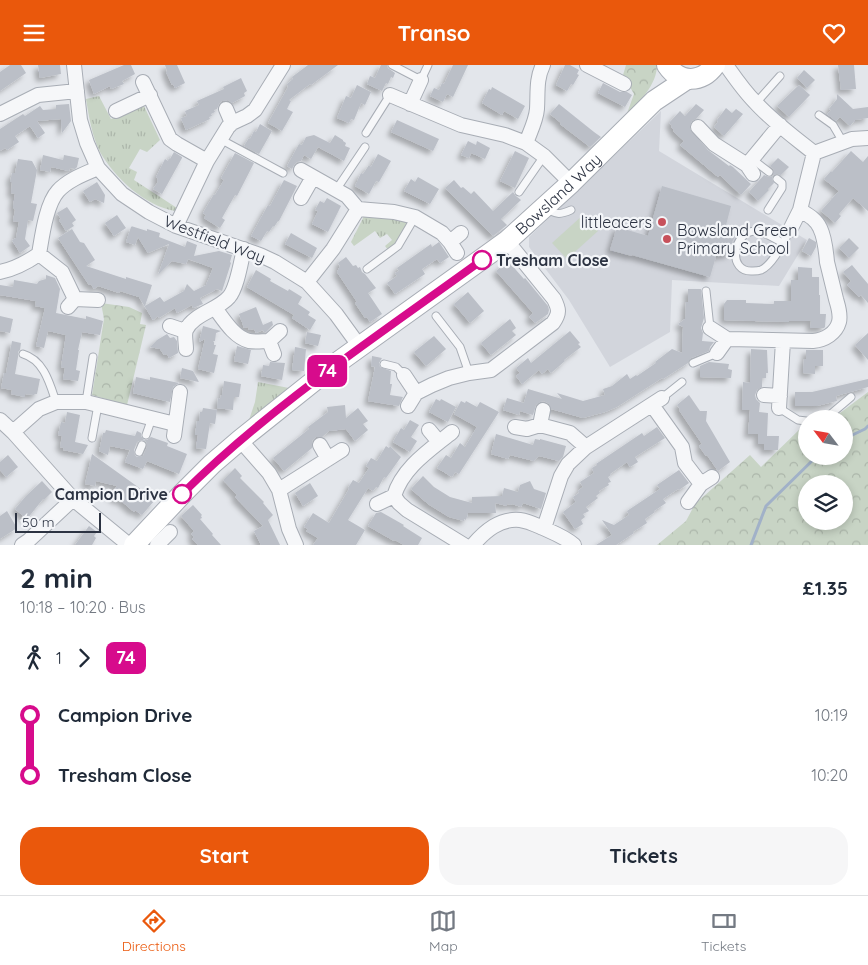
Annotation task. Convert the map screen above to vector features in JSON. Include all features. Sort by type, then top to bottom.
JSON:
[{"type":"street","name":"Westfield Way","points":[[74,65],[80,119],[87,143],[98,168],[122,194],[149,212],[176,226],[260,255],[307,282],[336,314],[360,347]]},
{"type":"street","points":[[176,226],[207,161],[220,139],[232,123],[247,116],[254,110],[283,65]]},
{"type":"street","points":[[526,143],[536,115],[539,72],[543,65]]},
{"type":"street","points":[[587,65],[624,84]]},
{"type":"street","points":[[717,67],[740,85],[756,103],[814,153]]},
{"type":"street","name":"Bowsland Way","points":[[134,545],[212,464],[240,440],[334,365],[507,241],[572,183],[654,101],[675,71],[696,79],[717,67]]},
{"type":"street","points":[[410,104],[421,81]]},
{"type":"street","points":[[143,82],[170,139],[207,161]]},
{"type":"street","points":[[0,114],[38,95],[77,91]]},
{"type":"street","points":[[116,111],[150,95]]},
{"type":"street","points":[[390,95],[461,125],[505,135],[526,143],[544,156],[572,183]]},
{"type":"street","points":[[226,109],[232,123]]},
{"type":"street","points":[[698,127],[714,144],[751,166],[780,125]]},
{"type":"street","points":[[814,153],[852,139],[868,137]]},
{"type":"street","points":[[790,230],[800,210],[814,153]]},
{"type":"street","points":[[0,272],[14,269],[39,254],[47,217],[57,192],[68,183],[98,168]]},
{"type":"street","points":[[301,198],[307,173],[347,196],[358,209],[394,212],[414,217],[456,243]]},
{"type":"street","points":[[307,282],[333,249],[358,209]]},
{"type":"street","points":[[710,328],[727,339],[783,341],[820,341],[834,332],[838,326],[840,315],[830,279],[823,236],[815,221],[800,210]]},
{"type":"street","points":[[408,406],[416,393],[449,379],[469,373],[491,370],[553,323],[557,317],[558,308],[554,299],[507,241]]},
{"type":"street","points":[[186,349],[186,331],[192,321],[215,308],[232,294],[244,249]]},
{"type":"street","points":[[39,254],[62,272],[71,303],[98,300]]},
{"type":"street","points":[[215,308],[235,333],[250,341],[272,348],[280,331]]},
{"type":"street","points":[[170,326],[186,331]]},
{"type":"street","points":[[717,353],[727,339]]},
{"type":"street","points":[[764,395],[779,402],[783,341]]},
{"type":"street","points":[[404,375],[416,393]]},
{"type":"street","points":[[14,433],[39,409],[56,402],[92,403],[152,418],[175,430],[180,392]]},
{"type":"street","points":[[544,528],[564,470],[568,464],[586,447],[657,401],[682,447],[689,470],[707,481],[688,502]]},
{"type":"street","points":[[540,425],[543,410]]},
{"type":"street","points":[[0,420],[74,499],[129,545]]},
{"type":"street","points":[[515,427],[528,429],[540,425],[570,433],[586,447]]},
{"type":"street","points":[[429,430],[439,442]]},
{"type":"street","points":[[377,504],[394,496],[400,480],[413,464],[452,432]]},
{"type":"street","points":[[240,440],[269,473],[279,491],[296,545]]},
{"type":"street","points":[[320,445],[328,459]]},
{"type":"street","points":[[279,491],[342,450]]},
{"type":"street","points":[[394,496],[407,510],[464,545]]},
{"type":"street","points":[[28,544],[74,499]]},
{"type":"street","points":[[473,545],[494,526],[506,521],[520,520],[558,534],[574,545]]},
{"type":"lane","points":[[392,65],[421,81],[428,65]]},
{"type":"lane","points":[[756,103],[780,76]]},
{"type":"lane","points":[[366,133],[390,95]]},
{"type":"lane","points":[[819,115],[833,125],[843,142]]},
{"type":"lane","points":[[220,139],[283,173]]},
{"type":"lane","points":[[336,190],[365,147]]},
{"type":"lane","points":[[519,192],[544,156]]},
{"type":"lane","points":[[751,166],[769,173]]},
{"type":"lane","points":[[768,210],[782,187],[782,183],[777,179]]},
{"type":"lane","points":[[545,207],[555,213],[563,214],[571,210]]},
{"type":"lane","points":[[367,269],[398,247],[414,217]]},
{"type":"lane","points":[[783,243],[758,231],[752,231],[743,235],[739,240],[735,251],[736,262],[740,268],[749,271],[761,270],[778,253],[790,230]]},
{"type":"lane","points":[[706,291],[710,328]]},
{"type":"lane","points":[[436,316],[460,347],[469,373]]},
{"type":"lane","points":[[693,363],[717,353]]},
{"type":"lane","points":[[23,354],[30,356],[40,366],[48,378],[56,402]]},
{"type":"lane","points":[[92,438],[93,357]]},
{"type":"lane","points":[[384,365],[396,367],[404,375]]},
{"type":"lane","points":[[657,401],[682,382]]},
{"type":"lane","points":[[836,410],[851,397]]},
{"type":"lane","points":[[779,402],[798,420]]},
{"type":"lane","points":[[146,435],[152,418]]},
{"type":"shaded area","name":"Bowsland Green Primary School","points":[[661,111],[659,151],[807,240],[779,286],[672,280],[670,332],[610,367],[569,300],[529,247],[529,237]]},
{"type":"green space","points":[[626,65],[657,65],[651,86],[626,116],[634,94],[623,75]]},
{"type":"green space","points":[[99,96],[111,119],[144,106],[160,140],[147,152],[140,149],[129,168],[137,172],[134,180],[177,208],[175,211],[164,208],[142,197],[122,181],[106,162],[95,139],[86,99]]},
{"type":"green space","points":[[583,215],[598,231],[567,259],[552,243]]},
{"type":"green space","points":[[364,216],[407,219],[408,223],[399,240],[388,250],[385,246],[392,240],[387,234],[380,238],[375,231],[354,246],[351,242]]},
{"type":"green space","points":[[101,303],[129,307],[142,313],[140,324],[146,325],[127,405],[92,395],[104,319]]},
{"type":"green space","points":[[258,382],[289,388],[249,420],[255,402]]},
{"type":"green space","points":[[868,392],[868,545],[657,545],[686,521],[695,504],[750,455],[761,467],[798,431],[798,465],[853,465],[853,410],[844,410]]},
{"type":"building","points":[[10,65],[21,65],[26,73],[0,91],[0,72]]},
{"type":"building","points":[[38,65],[60,65],[61,74],[40,78]]},
{"type":"building","points":[[124,65],[131,65],[135,74],[122,81],[124,84],[111,89],[110,86],[94,94],[89,80]]},
{"type":"building","points":[[165,65],[177,65],[185,83],[175,88],[166,72]]},
{"type":"building","points":[[308,65],[338,65],[289,100],[291,101],[287,109],[293,112],[282,131],[268,123],[288,87],[287,84],[293,79],[292,77]]},
{"type":"building","points":[[381,65],[387,65],[395,73],[382,91],[367,84],[370,76],[375,78]]},
{"type":"building","points":[[453,65],[468,65],[453,97],[447,94],[443,102],[430,96],[434,88],[439,90],[442,83],[444,84]]},
{"type":"building","points":[[565,65],[570,65],[579,70],[577,74],[579,75],[567,91],[556,85]]},
{"type":"building","points":[[838,65],[854,65],[856,89],[841,90]]},
{"type":"building","points":[[804,70],[815,80],[807,88],[797,78]]},
{"type":"building","points":[[241,78],[247,91],[244,93],[245,96],[232,103],[228,100],[222,101],[217,109],[214,110],[215,112],[211,114],[212,116],[209,117],[210,119],[186,130],[181,118],[187,116],[185,111],[199,105],[197,101],[224,89],[223,87]]},
{"type":"building","points":[[603,83],[620,92],[627,92],[632,95],[625,107],[598,93]]},
{"type":"building","points":[[357,85],[371,92],[365,105],[361,103],[354,120],[351,119],[349,123],[337,118],[346,96],[351,98]]},
{"type":"building","points":[[799,85],[810,95],[789,117],[777,106]]},
{"type":"building","points":[[492,87],[525,106],[518,119],[504,111],[502,115],[482,103]]},
{"type":"building","points":[[837,94],[853,109],[868,107],[868,118],[855,120],[850,126],[840,117],[836,121],[827,114],[837,99]]},
{"type":"building","points":[[69,104],[71,121],[62,133],[61,119],[37,121],[45,133],[38,138],[30,126],[15,136],[19,142],[7,150],[5,148],[0,151],[0,129],[23,114],[25,116],[40,106],[43,110],[56,109],[56,105]]},
{"type":"building","points":[[559,104],[601,137],[590,147],[560,124],[550,114]]},
{"type":"building","points":[[696,104],[704,110],[692,121],[690,129],[708,150],[733,167],[751,184],[741,195],[720,175],[718,177],[680,145],[684,141],[673,131],[669,123],[680,111],[685,116]]},
{"type":"building","points":[[726,108],[732,113],[736,109],[743,114],[724,136],[714,127]]},
{"type":"building","points":[[397,120],[439,139],[433,151],[391,132]]},
{"type":"building","points":[[260,124],[272,131],[259,154],[244,146]]},
{"type":"building","points":[[314,135],[330,143],[335,135],[343,140],[346,143],[345,146],[350,148],[344,161],[318,147],[311,159],[304,155],[301,161],[297,162],[292,169],[287,166],[299,144],[302,145],[306,137]]},
{"type":"building","points":[[468,141],[476,145],[477,141],[490,148],[485,159],[471,153],[469,158],[461,155]]},
{"type":"building","points":[[515,151],[529,158],[515,188],[500,181]]},
{"type":"building","points":[[851,151],[863,162],[868,156],[868,211],[853,198],[839,214],[841,216],[835,223],[821,211],[839,191],[824,179]]},
{"type":"building","points":[[174,152],[182,158],[162,194],[153,189],[158,182],[156,177],[165,159],[168,161]]},
{"type":"building","points":[[235,153],[254,163],[237,196],[235,195],[222,218],[225,220],[220,228],[204,218],[206,215],[203,213],[224,180],[221,178]]},
{"type":"building","points":[[378,154],[391,161],[379,182],[376,181],[369,194],[355,186],[361,173],[363,174],[369,165],[371,167]]},
{"type":"building","points":[[43,155],[63,160],[64,155],[79,158],[75,169],[70,168],[69,171],[51,167],[50,172],[40,170]]},
{"type":"building","points":[[778,158],[789,167],[781,175],[773,175],[774,170],[770,166]]},
{"type":"building","points":[[18,159],[32,161],[37,170],[31,203],[37,204],[33,221],[28,220],[25,239],[30,246],[20,253],[12,240],[16,238],[19,222],[13,221],[15,194],[11,193],[12,182],[10,182],[12,173],[15,173]]},
{"type":"building","points":[[764,175],[773,176],[774,183],[758,201],[749,192]]},
{"type":"building","points":[[418,177],[439,189],[430,204],[404,191],[411,179],[415,182]]},
{"type":"building","points":[[284,180],[297,186],[279,221],[269,232],[267,231],[261,241],[251,236]]},
{"type":"building","points":[[454,180],[461,188],[463,187],[471,194],[474,191],[493,211],[513,192],[521,200],[501,219],[507,225],[493,236],[445,188]]},
{"type":"building","points":[[97,182],[105,195],[104,203],[95,199],[90,202],[83,191]]},
{"type":"building","points":[[662,186],[731,206],[726,225],[737,233],[732,242],[730,254],[716,256],[710,277],[610,250],[617,227],[648,236]]},
{"type":"building","points":[[327,198],[341,206],[328,232],[312,224],[318,211],[315,210],[320,201],[324,203]]},
{"type":"building","points":[[67,207],[76,220],[72,223],[74,226],[66,231],[57,213]]},
{"type":"building","points":[[117,215],[126,228],[114,236],[105,223]]},
{"type":"building","points":[[131,226],[160,233],[159,237],[185,247],[187,241],[197,245],[194,256],[219,251],[232,255],[222,291],[217,289],[200,298],[203,304],[193,308],[192,305],[177,313],[175,308],[153,320],[139,297],[98,286],[94,289],[91,284],[89,285],[58,238],[72,229],[95,260],[86,266],[152,285],[145,306],[160,297],[164,302],[184,291],[187,284],[194,291],[206,285],[213,268],[188,259],[186,264],[172,261],[158,275],[169,244],[148,253],[138,237],[135,245],[126,242]]},
{"type":"building","points":[[291,233],[317,248],[312,258],[285,244]]},
{"type":"building","points":[[809,238],[816,242],[816,247],[811,256],[802,251]]},
{"type":"building","points":[[849,238],[859,248],[849,258],[839,248]]},
{"type":"building","points":[[439,242],[449,257],[440,263],[437,259],[422,269],[425,274],[395,294],[387,283],[397,276],[395,273],[399,271],[397,268],[431,244],[432,247]]},
{"type":"building","points":[[346,257],[353,266],[360,267],[376,288],[368,293],[382,314],[370,322],[355,303],[357,302],[337,272],[340,266],[338,263]]},
{"type":"building","points":[[508,261],[548,306],[548,314],[535,323],[529,317],[533,313],[496,271]]},
{"type":"building","points":[[852,265],[868,284],[868,303],[861,295],[859,297],[847,285],[851,281],[843,272]]},
{"type":"building","points":[[798,267],[812,268],[812,277],[819,277],[820,314],[826,314],[824,328],[810,328],[811,321],[724,320],[724,304],[727,300],[746,300],[746,303],[774,304],[774,301],[791,301],[791,280],[798,280]]},
{"type":"building","points":[[256,270],[271,279],[270,281],[302,297],[298,304],[310,312],[308,315],[316,320],[310,330],[292,318],[294,315],[247,287]]},
{"type":"building","points":[[46,275],[55,278],[60,289],[56,313],[86,319],[86,316],[103,321],[100,335],[82,332],[76,370],[80,371],[78,381],[63,379],[65,368],[61,367],[66,335],[48,331],[44,348],[36,346],[45,308],[35,306],[36,301],[0,295],[0,285],[13,287],[14,280],[37,284],[39,281],[46,279]]},
{"type":"building","points":[[688,289],[701,289],[704,318],[701,328],[703,333],[702,341],[714,342],[709,351],[691,358],[688,363],[663,379],[617,407],[605,412],[583,418],[551,409],[549,404],[544,401],[536,405],[533,415],[520,411],[519,415],[503,410],[507,398],[524,403],[528,389],[562,399],[557,393],[583,401],[605,395],[603,389],[612,386],[627,374],[630,379],[637,376],[672,349],[682,353],[683,327],[678,324],[685,319]]},
{"type":"building","points":[[468,292],[484,311],[470,323],[454,304]]},
{"type":"building","points":[[256,307],[263,325],[272,321],[273,325],[266,332],[263,330],[256,333],[254,329],[244,328],[239,314]]},
{"type":"building","points":[[0,316],[13,319],[10,333],[0,331]]},
{"type":"building","points":[[510,319],[516,328],[512,331],[516,335],[491,355],[481,343]]},
{"type":"building","points":[[203,326],[221,331],[216,333],[215,341],[213,341],[214,345],[216,345],[213,354],[218,355],[214,373],[198,369],[205,339],[199,342]]},
{"type":"building","points":[[570,331],[581,347],[551,373],[548,369],[542,374],[539,370],[522,384],[516,376],[520,373],[516,368],[528,358],[531,363]]},
{"type":"building","points":[[307,332],[321,335],[318,346],[305,343]]},
{"type":"building","points":[[868,333],[868,360],[855,345]]},
{"type":"building","points":[[167,334],[170,338],[174,337],[177,341],[178,353],[169,358],[160,349],[150,347]]},
{"type":"building","points":[[434,336],[446,349],[426,366],[414,352]]},
{"type":"building","points":[[12,341],[21,343],[15,374],[40,379],[37,394],[25,394],[25,397],[11,394],[12,390],[1,388]]},
{"type":"building","points":[[237,346],[251,350],[248,364],[234,361]]},
{"type":"building","points":[[295,347],[306,349],[304,371],[292,370]]},
{"type":"building","points":[[751,349],[767,350],[768,373],[766,373],[766,378],[762,378],[762,387],[757,390],[755,395],[760,403],[759,412],[768,413],[767,436],[779,436],[778,450],[764,450],[764,444],[758,444],[758,434],[748,434],[750,410],[742,410],[743,382],[750,383]]},
{"type":"building","points":[[806,350],[823,350],[823,366],[815,366],[815,374],[803,373]]},
{"type":"building","points":[[372,356],[382,358],[379,363],[380,367],[391,371],[390,384],[392,384],[390,395],[403,397],[399,406],[368,401],[375,367],[371,366]]},
{"type":"building","points":[[270,362],[285,363],[282,380],[261,376],[263,365],[269,366]]},
{"type":"building","points":[[709,362],[729,364],[728,369],[732,370],[731,378],[700,377],[700,366]]},
{"type":"building","points":[[182,368],[193,371],[199,382],[180,378]]},
{"type":"building","points":[[136,377],[150,380],[150,377],[179,383],[173,387],[170,402],[133,393]]},
{"type":"building","points":[[868,379],[868,387],[836,396],[837,401],[817,406],[795,406],[795,392],[812,392]]},
{"type":"building","points":[[224,381],[241,384],[239,397],[234,397],[233,410],[217,408],[218,398],[220,399],[222,395]]},
{"type":"building","points":[[689,395],[700,411],[707,411],[706,421],[730,462],[718,471],[699,446],[702,444],[677,405]]},
{"type":"building","points":[[436,399],[440,401],[441,399],[456,407],[448,422],[429,412]]},
{"type":"building","points":[[461,401],[465,403],[466,401],[477,407],[480,402],[499,412],[459,474],[455,472],[452,477],[437,468],[446,455],[451,458],[460,443],[465,447],[477,427],[454,414]]},
{"type":"building","points":[[345,405],[346,418],[358,408],[368,421],[363,424],[368,430],[355,441],[346,429],[329,431],[322,437],[316,437],[312,441],[312,448],[284,471],[273,458],[328,412],[327,407]]},
{"type":"building","points":[[203,408],[217,410],[215,424],[210,423],[206,449],[196,448],[198,435],[195,435],[197,421],[199,421],[200,412],[202,412]]},
{"type":"building","points":[[67,412],[80,415],[75,442],[88,445],[83,454],[63,450],[64,448],[60,447],[62,436],[58,435],[61,422],[65,423]]},
{"type":"building","points":[[410,420],[419,425],[411,437],[417,441],[410,452],[393,442],[401,428],[404,430]]},
{"type":"building","points":[[657,427],[665,438],[635,457],[638,462],[630,467],[627,462],[610,474],[608,477],[611,482],[599,491],[600,493],[596,496],[598,498],[586,507],[589,511],[583,514],[585,517],[581,520],[583,524],[575,529],[563,512],[576,502],[573,497],[583,487],[580,482],[594,473],[592,468],[596,464],[642,433],[644,436]]},
{"type":"building","points":[[106,430],[135,436],[137,431],[141,433],[144,440],[151,437],[168,443],[167,446],[187,454],[179,474],[147,461],[143,469],[125,462],[130,450],[110,446],[108,455],[99,451],[103,433]],"holes":[[[146,441],[147,447],[143,456],[137,457],[134,450],[137,442]]]},
{"type":"building","points":[[496,434],[533,445],[535,439],[540,439],[566,446],[563,457],[559,461],[539,456],[534,461],[510,455],[508,459],[491,454]]},
{"type":"building","points":[[386,446],[389,448],[390,446],[401,457],[386,478],[384,477],[378,488],[376,487],[373,491],[368,488],[348,520],[365,530],[356,545],[313,545],[318,538],[306,531],[308,529],[304,527],[313,513],[329,523],[353,480],[359,483],[369,468],[366,466],[371,458],[377,461]]},
{"type":"building","points":[[92,454],[154,501],[142,515],[135,510],[134,512],[119,499],[118,501],[110,495],[117,486],[96,481],[95,486],[85,484]]},
{"type":"building","points":[[8,455],[18,467],[6,477],[0,470],[0,462]]},
{"type":"building","points":[[235,468],[242,476],[240,478],[264,502],[273,515],[268,520],[280,545],[261,545],[254,531],[263,526],[235,497],[237,495],[223,480]]},
{"type":"building","points":[[679,470],[689,483],[663,499],[666,503],[645,519],[647,523],[616,545],[596,545],[612,535],[602,520],[614,525],[629,515],[627,511],[660,489],[657,485]]},
{"type":"building","points":[[423,476],[434,487],[450,497],[472,503],[472,497],[502,496],[504,488],[518,492],[520,485],[530,481],[534,489],[546,493],[541,509],[523,503],[521,507],[512,504],[507,504],[507,506],[495,503],[496,513],[468,513],[464,521],[449,517],[428,504],[411,489]]},
{"type":"building","points":[[42,481],[52,492],[43,499],[27,519],[15,509]]},
{"type":"building","points":[[310,483],[318,496],[303,506],[295,493]]},
{"type":"building","points":[[193,505],[202,515],[200,519],[221,545],[198,545],[192,539],[194,537],[191,534],[194,531],[181,516]]},
{"type":"building","points":[[7,511],[17,528],[0,539],[0,516]]},
{"type":"building","points":[[381,512],[422,538],[418,545],[404,545],[368,526],[376,513]]},
{"type":"building","points":[[89,526],[97,532],[92,545],[75,545]]},
{"type":"waterway","points":[[853,435],[868,426]]},
{"type":"waterway","points":[[751,545],[766,506],[808,465]]},
{"type":"bus line","name":"74","points":[[182,494],[212,464],[240,440],[334,365],[482,260]]},
{"type":"place","name":"littleacers","points":[[662,222]]},
{"type":"place","name":"Bowsland Green Primary School","points":[[667,239]]},
{"type":"place","name":"Tresham Close","points":[[482,260]]},
{"type":"place","name":"Campion Drive","points":[[182,494]]}]
